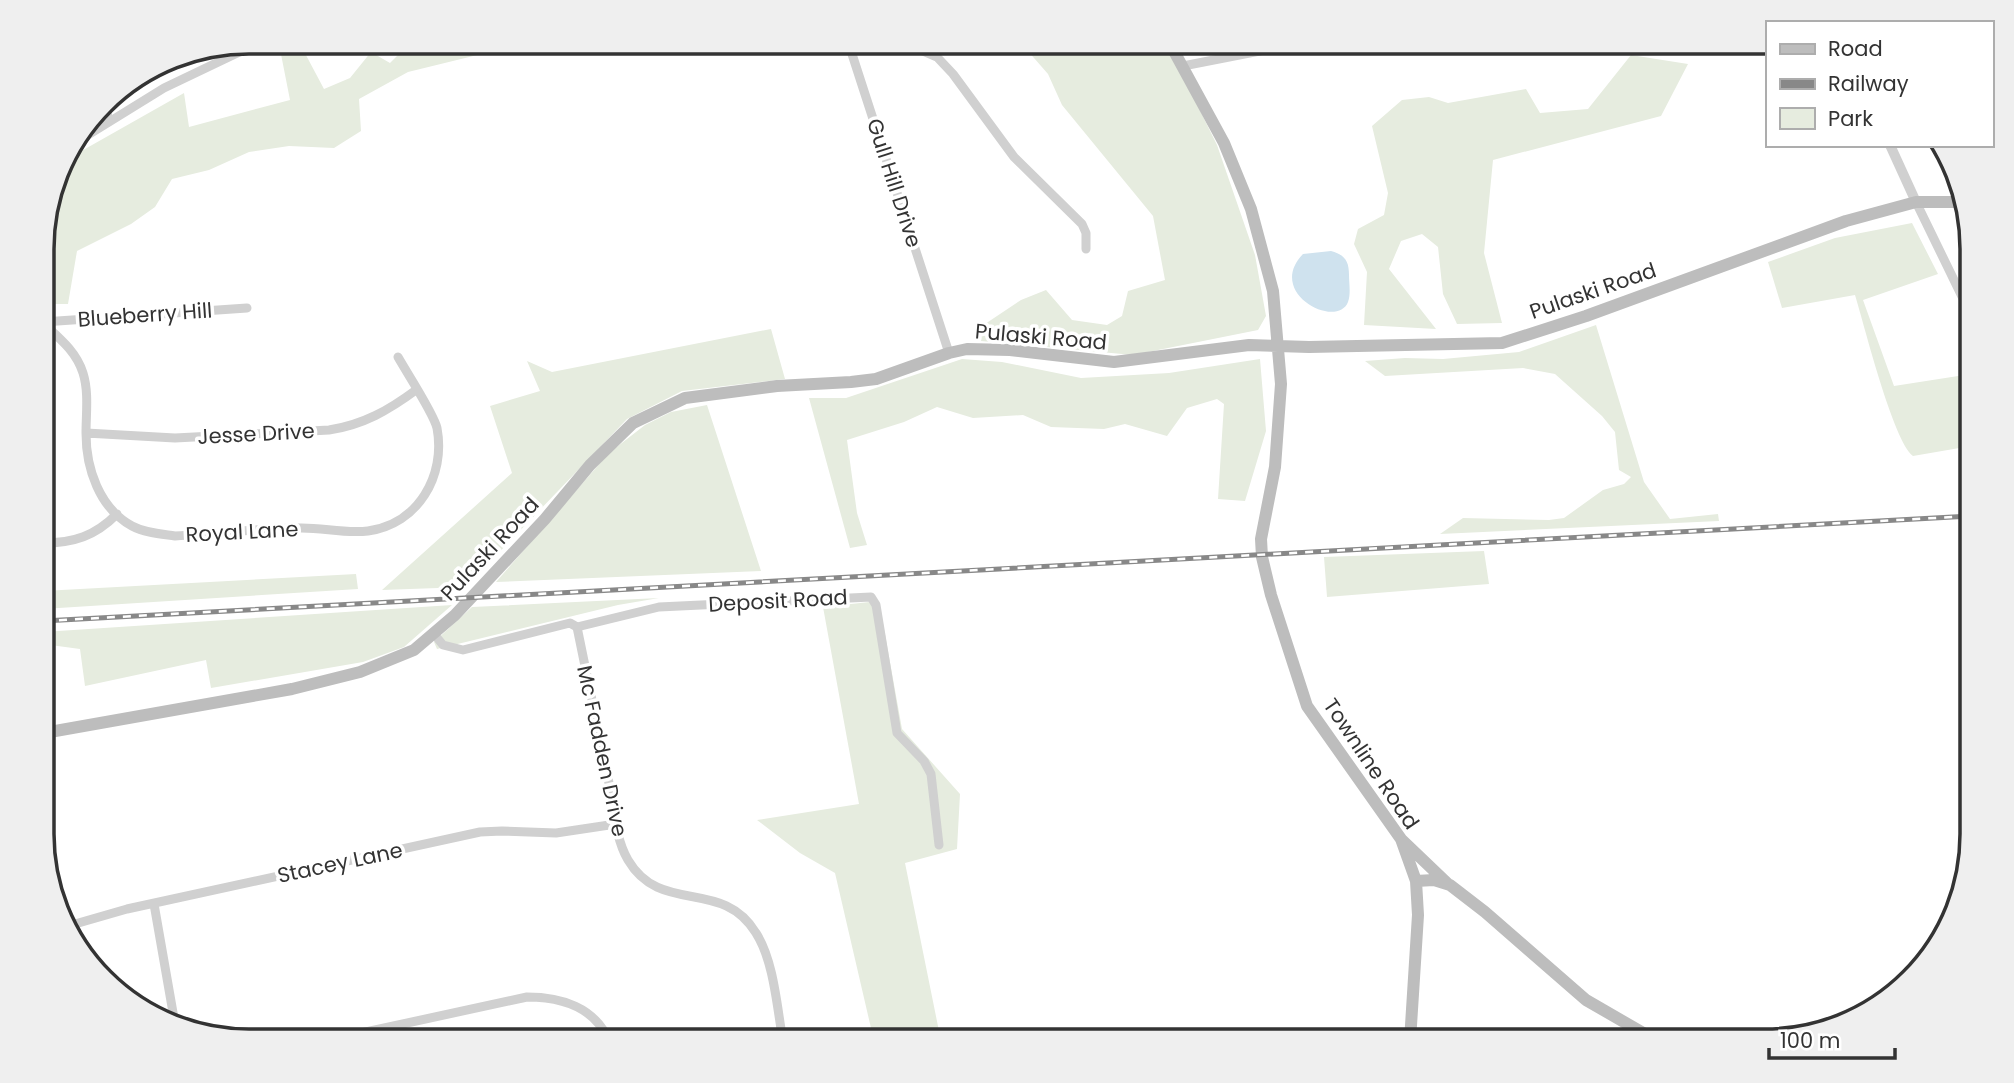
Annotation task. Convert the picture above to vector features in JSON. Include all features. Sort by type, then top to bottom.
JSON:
[{"type":"main road","name":"Townline Road","points":[[1176,54],[1224,143],[1251,209],[1273,291],[1281,384],[1275,467],[1261,539],[1271,595],[1307,706],[1401,839],[1416,881],[1418,915],[1411,1028]]},
{"type":"main road","name":"Pulaski Road","points":[[54,731],[292,689],[360,672],[405,654],[434,635],[455,615],[545,519],[590,465],[633,423],[685,398],[777,386],[876,379],[967,349],[1010,349],[1114,362],[1249,345],[1502,342],[1586,316],[1846,221],[1916,202],[1953,202]]},
{"type":"main road","points":[[1401,839],[1450,885],[1474,902],[1586,1000],[1635,1028]]},
{"type":"main road","points":[[1416,881],[1434,880],[1450,885]]},
{"type":"street","name":"Gull Hill Drive","points":[[852,54],[949,353]]},
{"type":"street","name":"Gull Hill Drive","points":[[930,54],[937,57],[953,74],[1014,157],[1082,224],[1086,233],[1086,249]]},
{"type":"street","points":[[1183,66],[1244,54]]},
{"type":"street","points":[[96,130],[164,88],[232,55]]},
{"type":"street","points":[[108,115],[109,122]]},
{"type":"street","points":[[1891,147],[1960,294]]},
{"type":"street","name":"Blueberry Hill","points":[[55,322],[247,308]]},
{"type":"street","name":"Royal Lane","points":[[55,334],[71,348],[83,373],[86,391],[87,457],[91,476],[117,514],[133,526],[175,536],[299,528],[369,530],[388,526],[410,513],[427,495],[436,470],[438,447],[436,426],[398,358]]},
{"type":"street","name":"Jesse Drive","points":[[86,433],[175,438],[329,430],[354,426],[376,416],[416,390]]},
{"type":"street","points":[[54,543],[87,537],[105,526],[117,514]]},
{"type":"street","name":"Deposit Road","points":[[434,635],[443,645],[463,650],[570,623],[577,627],[659,607],[871,597],[876,605],[897,733],[924,761],[931,774],[939,845]]},
{"type":"street","name":"Mc Fadden Drive","points":[[577,627],[616,824],[628,860],[647,881],[663,890],[680,896],[715,899],[747,920],[764,949],[780,1029]]},
{"type":"street","name":"Stacey Lane","points":[[76,923],[101,915],[480,832],[556,833],[616,824]]},
{"type":"street","points":[[154,904],[173,1013]]},
{"type":"street","points":[[380,1029],[527,997],[560,999],[575,1005],[602,1029]]},
{"type":"green space","points":[[281,54],[305,54],[324,89],[350,78],[369,54],[390,63],[399,54],[482,54],[408,72],[359,99],[361,131],[334,148],[289,146],[249,152],[209,170],[172,179],[155,207],[131,224],[77,251],[68,304],[55,304],[56,224],[69,175],[80,152],[184,93],[189,127],[290,100]]},
{"type":"green space","points":[[1030,54],[1172,54],[1217,145],[1255,255],[1266,316],[1258,330],[1133,355],[981,341],[979,328],[1021,300],[1046,290],[1072,320],[1107,325],[1122,316],[1128,291],[1165,280],[1153,216],[1062,105],[1048,74]]},
{"type":"green space","points":[[1631,55],[1688,64],[1661,116],[1493,160],[1484,253],[1502,323],[1457,324],[1443,294],[1438,247],[1422,234],[1401,241],[1389,269],[1436,329],[1364,325],[1367,272],[1354,244],[1358,229],[1384,215],[1388,193],[1372,126],[1402,100],[1429,97],[1448,103],[1526,89],[1540,113],[1588,109]]},
{"type":"green space","points":[[1912,223],[1938,274],[1863,300],[1894,386],[1960,376],[1960,448],[1913,456],[1905,446],[1888,406],[1855,295],[1782,308],[1768,262],[1835,238]]},
{"type":"green space","points":[[1596,325],[1644,482],[1670,519],[1718,514],[1719,521],[1440,534],[1463,518],[1564,518],[1603,490],[1624,484],[1631,477],[1619,470],[1615,432],[1602,416],[1555,374],[1523,368],[1385,376],[1365,361],[1443,359],[1519,352]]},
{"type":"green space","points":[[771,329],[785,379],[682,391],[627,419],[466,587],[382,590],[512,473],[490,406],[540,391],[527,361],[552,372]]},
{"type":"green space","points":[[962,359],[1002,362],[1081,378],[1169,373],[1260,359],[1266,431],[1245,501],[1218,499],[1224,404],[1217,399],[1187,408],[1167,436],[1125,424],[1104,429],[1051,427],[1023,415],[973,418],[937,407],[904,422],[847,440],[857,513],[867,545],[850,548],[809,398],[846,398]]},
{"type":"green space","points":[[707,405],[761,571],[496,582],[609,453],[645,425],[671,412]]},
{"type":"green space","points":[[1484,551],[1489,584],[1327,597],[1324,557]]},
{"type":"green space","points":[[356,574],[358,589],[54,608],[54,590]]},
{"type":"green space","points":[[659,598],[618,605],[437,649],[434,642],[472,607]]},
{"type":"green space","points":[[879,601],[902,729],[960,794],[957,849],[905,863],[938,1029],[871,1029],[835,873],[800,853],[757,820],[859,804],[823,607]]},
{"type":"green space","points":[[452,605],[404,647],[363,662],[211,688],[206,660],[85,686],[80,649],[54,646],[54,631]]},
{"type":"water","points":[[1331,251],[1340,254],[1347,262],[1350,292],[1348,302],[1341,310],[1331,312],[1307,303],[1292,282],[1294,268],[1303,254]]},
{"type":"railway","points":[[54,620],[1960,517]]}]
